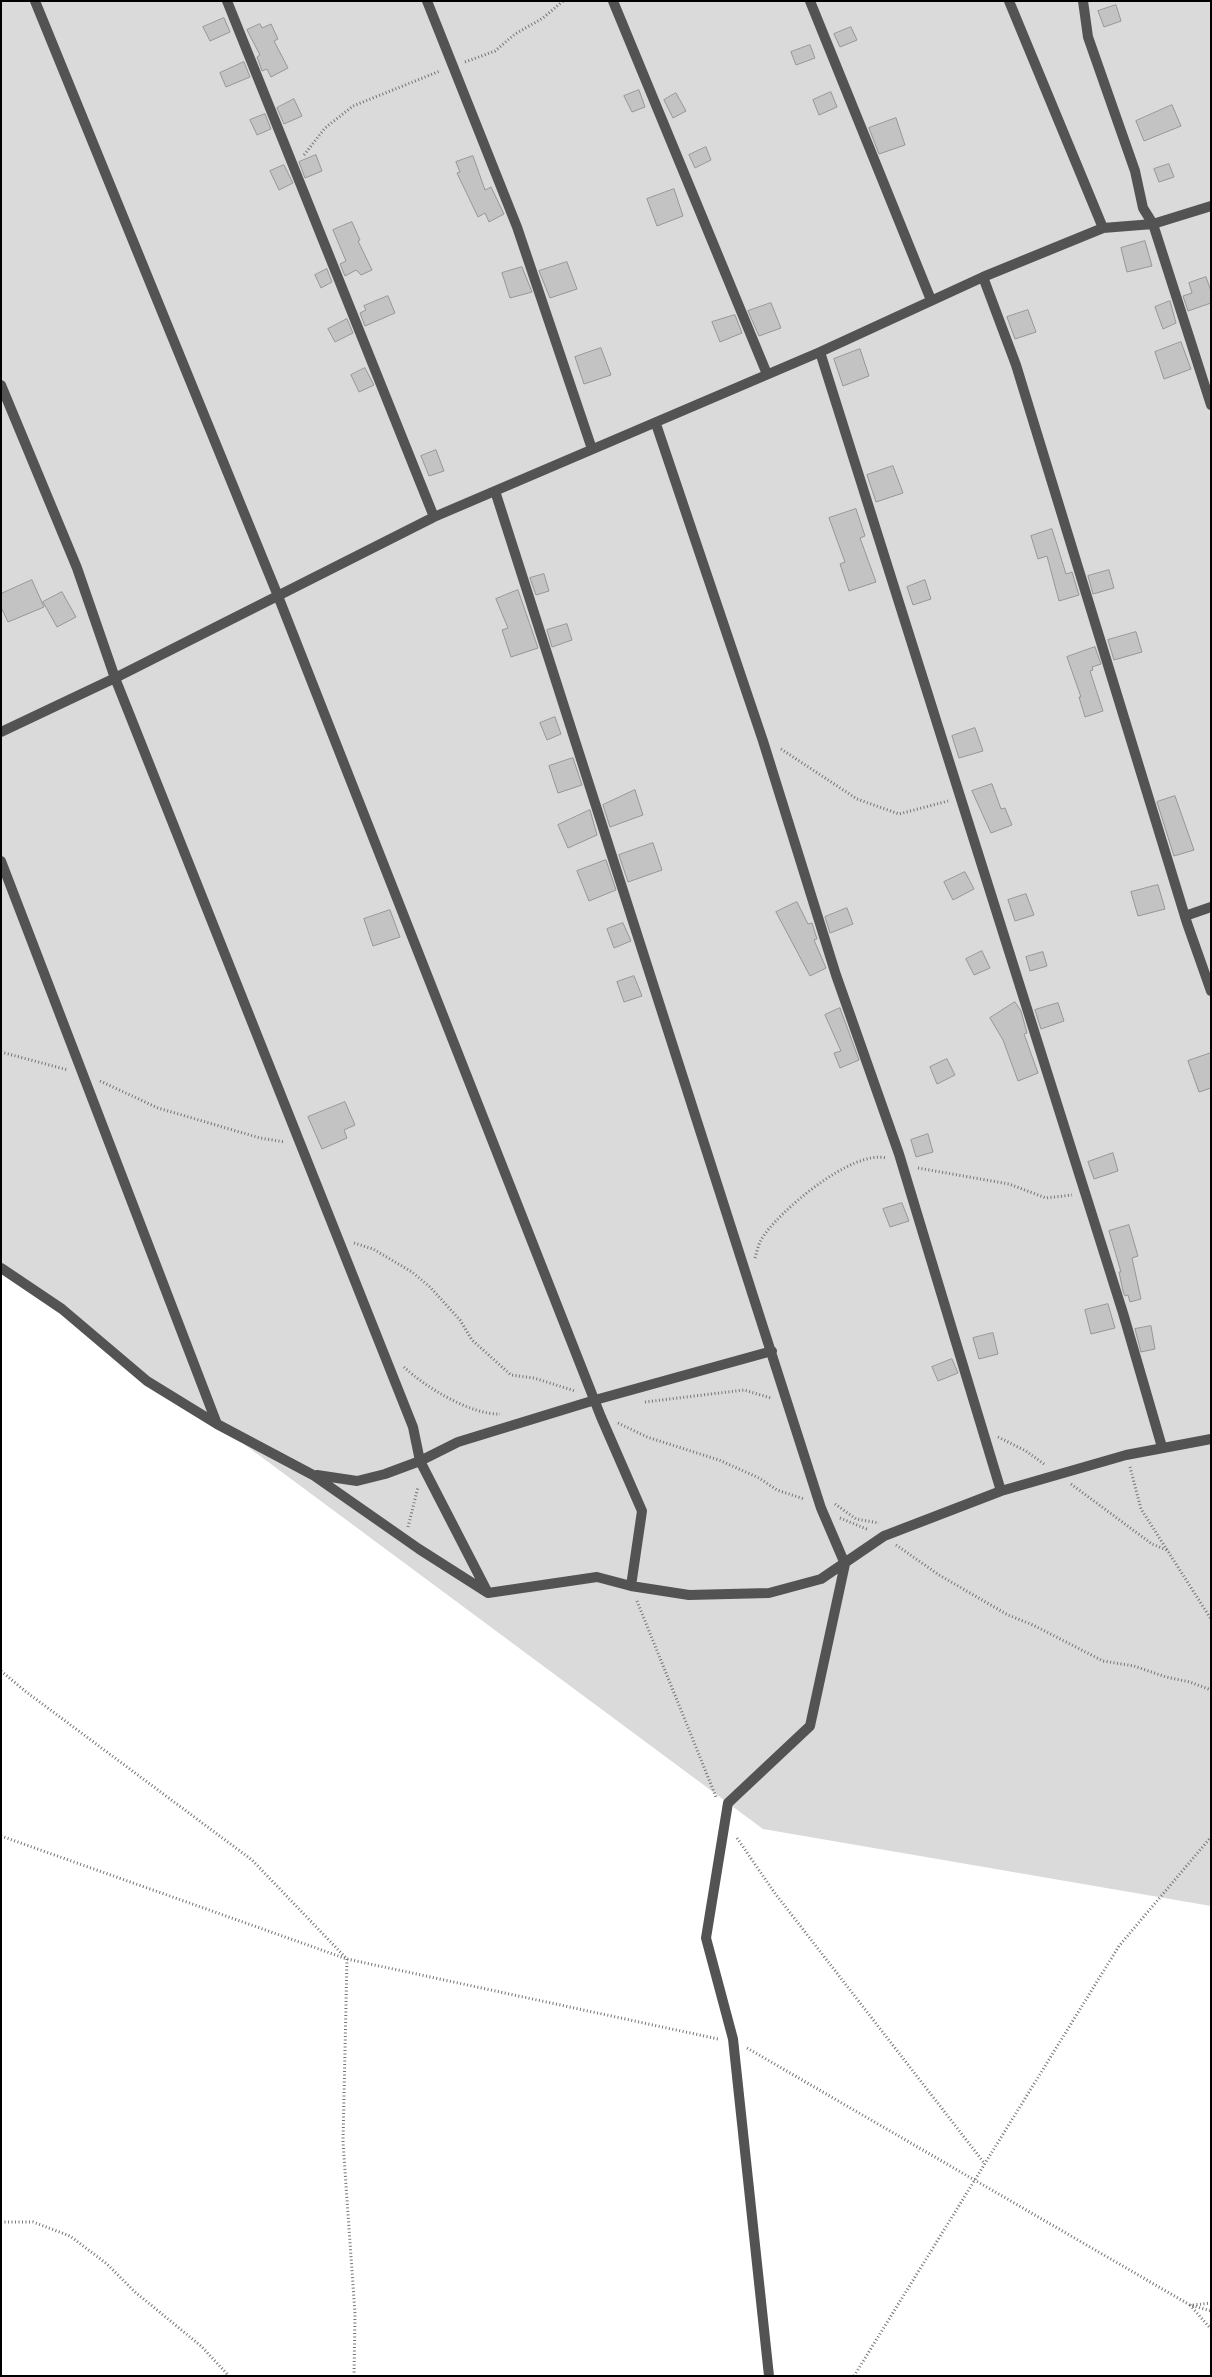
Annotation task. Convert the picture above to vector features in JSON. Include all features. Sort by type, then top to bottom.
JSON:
[{"type":"street","points":[[35,1],[278,596],[601,1417],[642,1511],[631,1586]]},
{"type":"street","points":[[227,1],[434,517]]},
{"type":"street","points":[[427,1],[516,227],[592,449]]},
{"type":"street","points":[[613,1],[766,374]]},
{"type":"street","points":[[810,1],[931,300]]},
{"type":"street","points":[[1009,1],[1103,228]]},
{"type":"street","points":[[1083,1],[1088,37],[1135,171],[1143,208],[1153,224],[1211,405]]},
{"type":"street","points":[[1,732],[115,678],[434,517],[592,449],[656,424],[766,374],[820,352],[983,277],[1103,228],[1153,224],[1211,206]]},
{"type":"street","points":[[983,277],[1016,365],[1185,916],[1211,991]]},
{"type":"street","points":[[820,352],[1085,1193],[1162,1447]]},
{"type":"street","points":[[1,385],[77,568],[115,678],[413,1427],[420,1462],[488,1594]]},
{"type":"street","points":[[656,424],[763,741],[836,975],[901,1162],[1001,1491]]},
{"type":"street","points":[[495,491],[821,1508],[845,1564],[810,1726],[728,1803],[706,1938],[733,2039],[769,2376]]},
{"type":"street","points":[[1,861],[217,1424]]},
{"type":"street","points":[[1185,916],[1211,907]]},
{"type":"street","points":[[1,1268],[62,1309],[147,1382],[217,1424],[313,1474],[405,1540],[488,1594],[597,1577],[631,1586],[689,1595],[769,1593],[821,1579],[884,1536],[1001,1491],[1126,1454],[1211,1439]]},
{"type":"street","points":[[313,1474],[357,1480],[420,1462],[458,1442],[595,1400],[772,1351]]},
{"type":"path","points":[[294,168],[325,128],[353,106],[452,66],[496,51],[515,34],[543,18],[563,1]]},
{"type":"path","points":[[763,741],[791,754],[857,799],[899,814],[960,798]]},
{"type":"path","points":[[1,1052],[83,1074],[158,1108],[260,1138],[301,1144]]},
{"type":"path","points":[[748,1280],[761,1240],[781,1214],[811,1190],[849,1164],[878,1156],[926,1171],[952,1173],[1009,1184],[1046,1198],[1085,1193]]},
{"type":"path","points":[[338,1239],[373,1249],[412,1272],[430,1287],[460,1320],[472,1340],[511,1375],[534,1378],[564,1386],[595,1400]]},
{"type":"path","points":[[398,1361],[412,1374],[453,1400],[492,1414],[501,1414]]},
{"type":"path","points":[[638,1402],[744,1390],[774,1399]]},
{"type":"path","points":[[601,1417],[647,1437],[719,1460],[759,1478],[777,1490],[802,1497],[821,1508],[884,1536],[911,1556],[971,1594],[1008,1615],[1034,1625],[1103,1661],[1134,1666],[1211,1690]]},
{"type":"path","points":[[982,1427],[1026,1451],[1152,1544],[1170,1551]]},
{"type":"path","points":[[1126,1454],[1141,1509],[1170,1551],[1211,1619]]},
{"type":"path","points":[[405,1540],[418,1491],[420,1462]]},
{"type":"path","points":[[830,1500],[856,1519],[883,1524]]},
{"type":"path","points":[[631,1586],[725,1820],[774,1892],[985,2164]]},
{"type":"path","points":[[1,1671],[25,1691],[252,1860],[346,1959],[343,2142],[355,2314],[354,2376]]},
{"type":"path","points":[[1,1836],[346,1959],[715,2038],[733,2039],[1190,2305],[1211,2311]]},
{"type":"path","points":[[854,2376],[1119,1946],[1211,1837]]},
{"type":"path","points":[[1,2222],[33,2222],[70,2236],[107,2264],[135,2292],[201,2346],[229,2376]]},
{"type":"path","points":[[1190,2305],[1211,2303]]},
{"type":"path","points":[[1190,2305],[1211,2329]]},
{"type":"shaded area","points":[[1,1],[1211,1],[1211,1906],[763,1829],[217,1424],[147,1381],[1,1264]]},
{"type":"building","points":[[1116,5],[1121,21],[1104,27],[1098,11]]},
{"type":"building","points":[[224,18],[230,32],[210,41],[203,27]]},
{"type":"building","points":[[260,24],[262,28],[271,24],[278,39],[274,41],[288,68],[271,77],[267,69],[262,71],[257,57],[260,55],[247,30]]},
{"type":"building","points":[[851,27],[857,40],[840,47],[834,34]]},
{"type":"building","points":[[810,45],[815,58],[796,65],[791,52]]},
{"type":"building","points":[[244,62],[250,77],[226,87],[220,73]]},
{"type":"building","points":[[639,90],[645,107],[632,112],[624,96]]},
{"type":"building","points":[[831,92],[837,107],[819,115],[813,100]]},
{"type":"building","points":[[676,93],[686,111],[673,118],[664,100]]},
{"type":"building","points":[[294,99],[302,116],[284,124],[277,108]]},
{"type":"building","points":[[1172,105],[1181,126],[1144,141],[1136,121]]},
{"type":"building","points":[[265,114],[271,129],[257,135],[250,120]]},
{"type":"building","points":[[896,118],[905,145],[879,154],[869,128]]},
{"type":"building","points":[[706,147],[711,160],[695,168],[689,155]]},
{"type":"building","points":[[316,155],[322,171],[305,178],[299,162]]},
{"type":"building","points":[[473,156],[485,190],[491,187],[504,214],[489,222],[485,213],[478,217],[457,173],[460,172],[456,162]]},
{"type":"building","points":[[1169,164],[1174,177],[1159,182],[1154,169]]},
{"type":"building","points":[[284,165],[293,183],[279,190],[270,171]]},
{"type":"building","points":[[674,189],[683,216],[657,226],[647,199]]},
{"type":"building","points":[[352,222],[360,240],[358,241],[372,270],[361,275],[356,270],[345,276],[340,264],[346,261],[333,230]]},
{"type":"building","points":[[1145,241],[1152,266],[1127,272],[1121,248]]},
{"type":"building","points":[[567,262],[577,289],[550,298],[539,271]]},
{"type":"building","points":[[522,267],[532,292],[510,298],[502,273]]},
{"type":"building","points":[[327,269],[332,282],[321,288],[315,275]]},
{"type":"building","points":[[1206,277],[1211,291],[1211,303],[1188,311],[1183,296],[1192,293],[1189,283]]},
{"type":"building","points":[[388,296],[395,313],[365,326],[360,313],[366,310],[364,306]]},
{"type":"building","points":[[1170,301],[1176,323],[1163,329],[1155,307]]},
{"type":"building","points":[[771,303],[781,328],[759,336],[748,311]]},
{"type":"building","points":[[1028,310],[1036,332],[1015,339],[1007,317]]},
{"type":"building","points":[[735,315],[742,333],[720,342],[712,322]]},
{"type":"building","points":[[347,319],[353,333],[335,342],[328,329]]},
{"type":"building","points":[[1181,342],[1191,369],[1164,379],[1155,352]]},
{"type":"building","points":[[601,348],[611,375],[584,384],[575,357]]},
{"type":"building","points":[[860,349],[869,376],[843,386],[834,359]]},
{"type":"building","points":[[365,368],[374,385],[359,392],[351,375]]},
{"type":"building","points":[[436,450],[444,471],[429,476],[421,456]]},
{"type":"building","points":[[893,466],[903,493],[876,502],[867,475]]},
{"type":"building","points":[[856,509],[865,536],[860,538],[876,582],[849,591],[840,564],[845,562],[829,518]]},
{"type":"building","points":[[1052,529],[1066,574],[1072,572],[1079,595],[1059,601],[1047,556],[1038,559],[1031,536]]},
{"type":"building","points":[[1109,570],[1114,588],[1093,594],[1088,576]]},
{"type":"building","points":[[544,574],[549,591],[536,595],[530,578]]},
{"type":"building","points":[[32,580],[44,607],[8,622],[1,607],[1,594]]},
{"type":"building","points":[[925,580],[931,599],[913,605],[907,587]]},
{"type":"building","points":[[518,590],[538,648],[511,657],[502,630],[508,628],[496,599]]},
{"type":"building","points":[[62,592],[76,617],[57,627],[43,602]]},
{"type":"building","points":[[567,624],[572,640],[552,647],[547,630]]},
{"type":"building","points":[[1136,632],[1142,652],[1114,660],[1108,640]]},
{"type":"building","points":[[1095,647],[1101,664],[1092,667],[1093,670],[1090,671],[1103,711],[1085,717],[1079,697],[1081,697],[1067,657]]},
{"type":"building","points":[[555,717],[561,734],[547,740],[540,723]]},
{"type":"building","points":[[975,728],[983,751],[959,758],[952,736]]},
{"type":"building","points":[[573,758],[582,785],[558,793],[549,766]]},
{"type":"building","points":[[992,784],[1001,809],[1005,808],[1012,825],[991,833],[972,791]]},
{"type":"building","points":[[635,790],[643,815],[610,827],[603,805]]},
{"type":"building","points":[[1175,796],[1194,850],[1174,856],[1157,802]]},
{"type":"building","points":[[590,810],[597,835],[568,848],[558,825]]},
{"type":"building","points":[[653,843],[662,870],[628,882],[619,855]]},
{"type":"building","points":[[606,860],[616,890],[589,901],[577,871]]},
{"type":"building","points":[[965,872],[974,889],[953,900],[944,882]]},
{"type":"building","points":[[1158,885],[1165,909],[1138,916],[1131,892]]},
{"type":"building","points":[[1026,894],[1034,915],[1015,921],[1008,900]]},
{"type":"building","points":[[797,902],[808,924],[812,923],[817,939],[814,940],[826,968],[810,976],[776,912]]},
{"type":"building","points":[[847,908],[853,924],[830,933],[825,917]]},
{"type":"building","points":[[390,910],[400,937],[373,946],[364,919]]},
{"type":"building","points":[[623,923],[631,941],[614,948],[607,929]]},
{"type":"building","points":[[982,951],[990,968],[974,975],[966,959]]},
{"type":"building","points":[[1043,952],[1047,966],[1030,971],[1026,957]]},
{"type":"building","points":[[634,976],[642,996],[624,1002],[617,982]]},
{"type":"building","points":[[1015,1002],[1021,1011],[1027,1033],[1024,1034],[1038,1073],[1018,1081],[1003,1040],[990,1018]]},
{"type":"building","points":[[1058,1003],[1064,1021],[1041,1029],[1035,1010]]},
{"type":"building","points":[[840,1008],[859,1060],[840,1068],[834,1053],[841,1051],[825,1015]]},
{"type":"building","points":[[1211,1053],[1211,1088],[1199,1092],[1188,1061]]},
{"type":"building","points":[[947,1059],[955,1075],[937,1084],[930,1067]]},
{"type":"building","points":[[345,1102],[355,1125],[344,1130],[347,1138],[322,1149],[308,1117]]},
{"type":"building","points":[[928,1134],[933,1152],[916,1157],[911,1140]]},
{"type":"building","points":[[1113,1153],[1118,1171],[1094,1179],[1088,1162]]},
{"type":"building","points":[[902,1203],[909,1221],[890,1227],[883,1209]]},
{"type":"building","points":[[1129,1225],[1138,1256],[1132,1258],[1141,1299],[1130,1302],[1128,1295],[1125,1296],[1123,1291],[1119,1272],[1121,1272],[1109,1231]]},
{"type":"building","points":[[1108,1304],[1115,1328],[1091,1334],[1085,1310]]},
{"type":"building","points":[[1151,1326],[1155,1349],[1141,1352],[1135,1329]]},
{"type":"building","points":[[993,1333],[998,1354],[979,1359],[973,1338]]},
{"type":"building","points":[[952,1359],[958,1373],[938,1381],[932,1367]]}]
